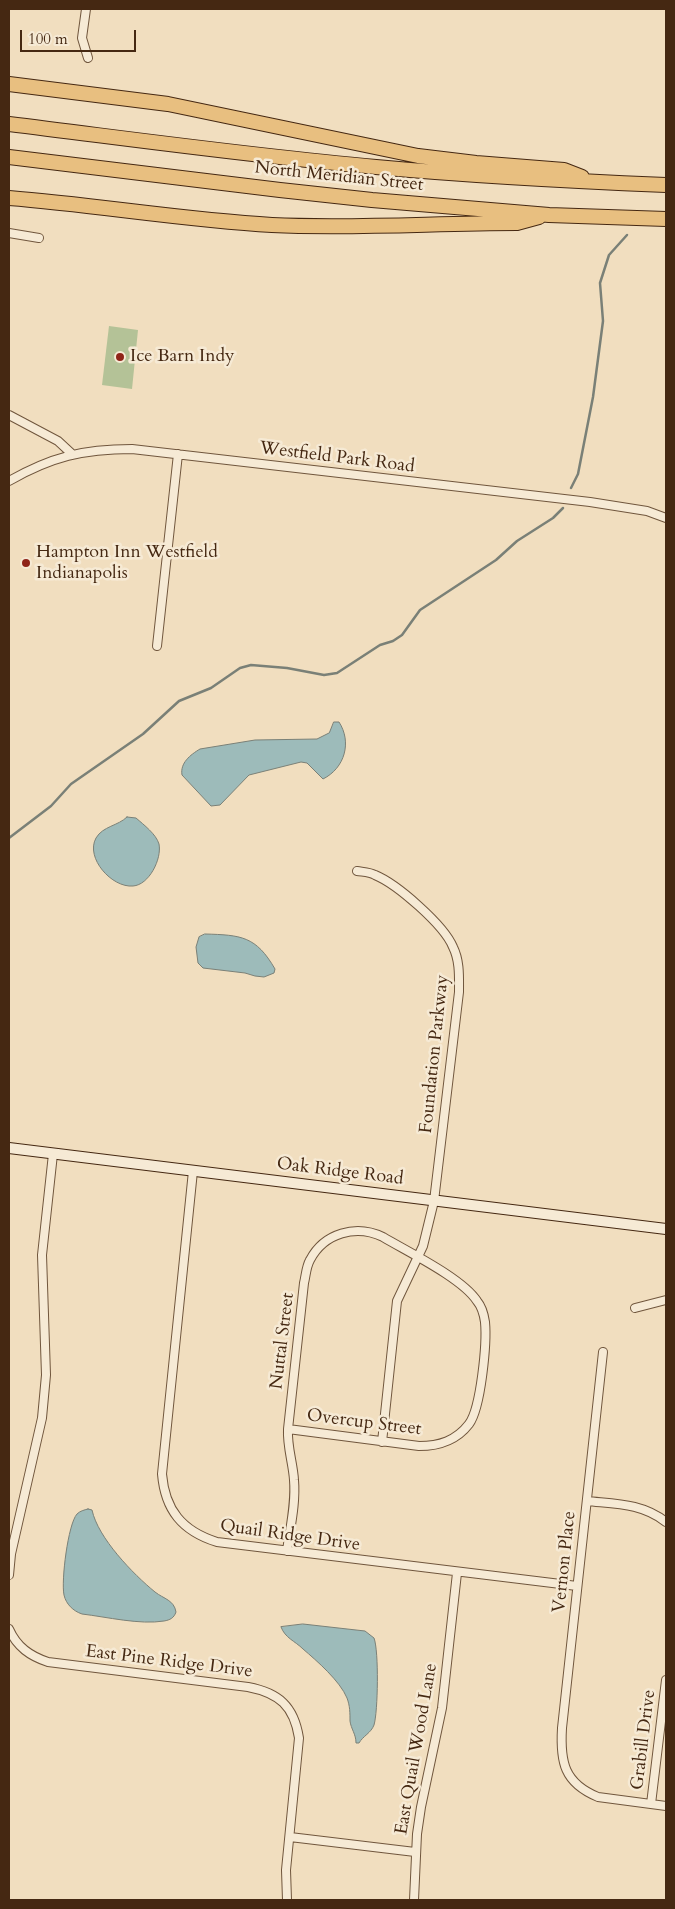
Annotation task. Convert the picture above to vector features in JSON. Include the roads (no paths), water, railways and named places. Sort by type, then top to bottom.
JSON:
[{"type":"highway","points":[[9,84],[168,104],[399,152],[450,160],[564,170],[594,182]]},
{"type":"highway","name":"North Meridian Street","points":[[9,124],[374,167],[514,178],[666,185]]},
{"type":"highway","name":"North Meridian Street","points":[[9,157],[280,190],[549,215],[666,219]]},
{"type":"highway","points":[[9,198],[274,225],[517,223],[549,215]]},
{"type":"street","points":[[86,9],[82,38],[88,58]]},
{"type":"street","points":[[9,233],[39,238]]},
{"type":"street","points":[[9,415],[58,441],[72,454]]},
{"type":"street","name":"Westfield Park Road","points":[[9,481],[30,470],[72,454],[97,450],[124,449],[577,501],[647,511],[666,518]]},
{"type":"street","points":[[157,646],[178,454]]},
{"type":"street","name":"Foundation Parkway","points":[[357,871],[374,874],[395,886],[434,921],[450,939],[459,967],[459,992],[434,1201],[426,1238],[399,1294],[395,1308],[382,1442]]},
{"type":"street","name":"Oak Ridge Road","points":[[9,1148],[666,1229]]},
{"type":"street","points":[[9,1575],[11,1554],[42,1418],[46,1375],[42,1255],[53,1154]]},
{"type":"street","name":"Quail Ridge Drive","points":[[193,1171],[162,1474],[163,1486],[169,1506],[188,1529],[217,1542],[457,1573],[577,1586]]},
{"type":"street","name":"Nuttal Street","points":[[287,1551],[294,1492],[294,1478],[288,1450],[288,1430],[304,1283],[308,1263],[316,1251],[331,1238],[355,1230],[380,1235],[418,1257]]},
{"type":"street","name":"Overcup Street","points":[[288,1430],[419,1446],[446,1443],[468,1425],[474,1416],[477,1403],[485,1333],[485,1320],[481,1306],[465,1286],[418,1257]]},
{"type":"street","points":[[635,1308],[666,1300]]},
{"type":"street","name":"Vernon Place","points":[[603,1352],[561,1743],[564,1763],[569,1775],[580,1787],[598,1797],[652,1804]]},
{"type":"street","points":[[586,1501],[638,1507],[657,1515],[666,1522]]},
{"type":"street","name":"East Quail Wood Lane","points":[[414,1900],[415,1852],[421,1807],[442,1708],[457,1573]]},
{"type":"street","name":"East Pine Ridge Drive","points":[[9,1629],[16,1642],[25,1652],[48,1662],[245,1686],[272,1694],[282,1701],[291,1711],[297,1724],[299,1738],[286,1870],[287,1900]]},
{"type":"street","name":"Grabill Drive","points":[[652,1804],[666,1680]]},
{"type":"street","points":[[652,1804],[666,1806]]},
{"type":"street","points":[[290,1837],[415,1852]]},
{"type":"water","points":[[334,722],[339,722],[343,730],[345,738],[344,754],[337,768],[323,779],[307,763],[301,762],[249,775],[220,805],[211,806],[182,775],[184,763],[200,749],[255,740],[317,739],[329,733]]},
{"type":"water","points":[[127,817],[136,818],[153,833],[159,844],[158,857],[153,870],[139,885],[133,886],[117,882],[109,877],[97,863],[94,854],[96,838],[99,834]]},
{"type":"water","points":[[205,934],[228,935],[246,939],[268,958],[275,969],[274,973],[264,977],[203,968],[198,963],[196,947],[199,937]]},
{"type":"water","points":[[88,1509],[92,1510],[101,1532],[127,1566],[155,1592],[173,1605],[176,1612],[172,1618],[166,1621],[155,1622],[123,1620],[82,1614],[68,1604],[63,1588],[68,1540],[77,1514]]},
{"type":"water","points":[[303,1624],[365,1631],[374,1638],[376,1645],[377,1695],[374,1725],[359,1743],[356,1743],[351,1727],[349,1704],[344,1692],[328,1672],[288,1637],[281,1627]]},
{"type":"waterway","points":[[571,488],[578,474],[593,397],[603,321],[600,283],[609,255],[627,235]]},
{"type":"waterway","points":[[9,838],[51,806],[71,784],[143,734],[179,701],[211,688],[240,668],[251,665],[287,668],[324,675],[337,673],[380,645],[393,641],[402,635],[420,610],[496,560],[517,541],[553,518],[563,508]]},
{"type":"place","name":"Ice Barn Indy","points":[[120,357]]},
{"type":"place","name":"Hampton Inn Westfield Indianapolis","points":[[26,563]]}]
